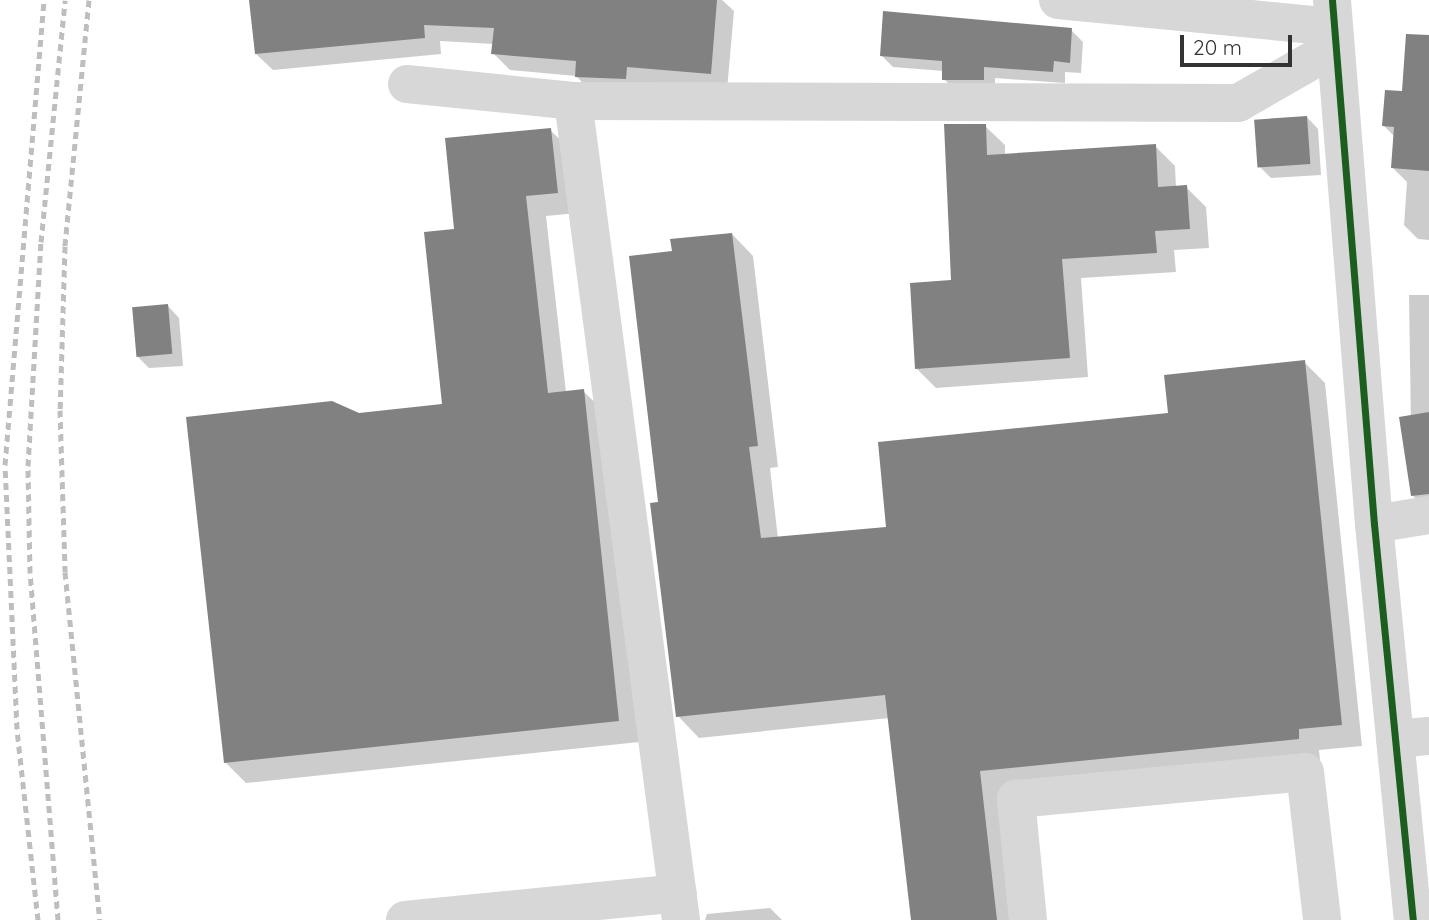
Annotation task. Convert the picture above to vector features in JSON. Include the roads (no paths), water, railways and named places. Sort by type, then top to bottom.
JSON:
[{"type":"street","points":[[1058,0],[1333,25]]},
{"type":"street","points":[[407,85],[573,101],[1238,103],[1333,25]]},
{"type":"street","points":[[1333,25],[1374,524],[1412,738],[1413,920]]},
{"type":"street","points":[[405,920],[679,906],[573,101]]},
{"type":"street","points":[[1374,524],[1429,515]]},
{"type":"street","points":[[1028,920],[1016,799],[1305,772],[1322,920]]},
{"type":"railway","points":[[38,920],[17,729],[5,465],[44,0]]},
{"type":"railway","points":[[58,920],[30,573],[28,466],[41,242],[65,0]]},
{"type":"railway","points":[[89,0],[65,246],[60,410],[65,572],[100,920]]}]
